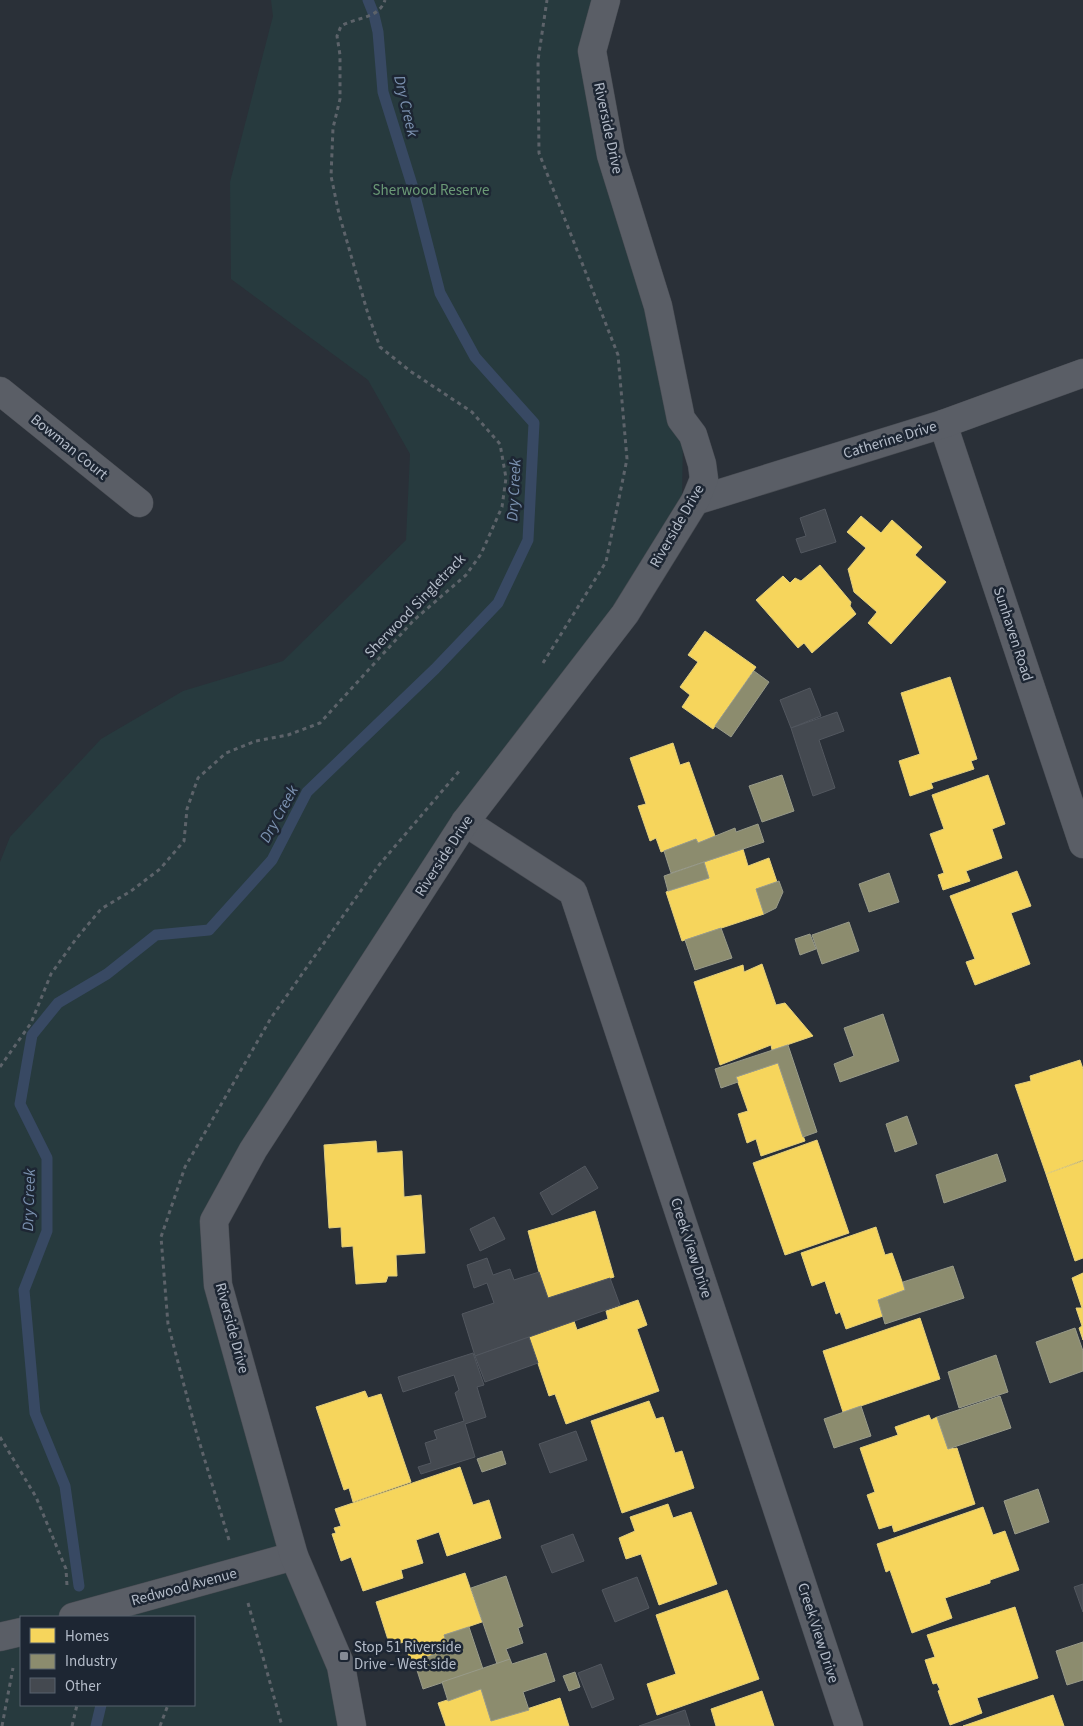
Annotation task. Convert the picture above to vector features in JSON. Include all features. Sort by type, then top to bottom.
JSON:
[{"type":"street","name":"Riverside Drive","points":[[352,1726],[341,1666],[294,1556],[218,1284],[214,1221],[254,1150],[465,822],[625,614],[695,501],[704,479],[702,464],[693,435],[681,419],[658,306],[611,154],[592,51],[606,0]]},
{"type":"street","name":"Catherine Drive","points":[[695,501],[943,424],[1083,372]]},
{"type":"street","name":"Bowman Court","points":[[0,392],[139,503]]},
{"type":"street","name":"Sunhaven Road","points":[[943,424],[1083,844]]},
{"type":"street","name":"Creek View Drive","points":[[465,822],[573,892],[849,1726]]},
{"type":"street","name":"Redwood Avenue","points":[[81,1615],[294,1556]]},
{"type":"path","name":"Sherwood Singletrack","points":[[0,1067],[31,1023],[51,974],[76,939],[101,909],[131,891],[160,869],[184,841],[187,809],[198,778],[226,753],[256,741],[288,735],[320,722],[414,620],[466,575],[481,554],[502,507],[506,478],[500,444],[472,412],[410,371],[380,347],[339,214],[331,176],[333,128],[340,99],[338,36],[341,26],[350,20],[374,15],[385,0]]},
{"type":"path","points":[[539,669],[606,562],[627,459],[618,355],[539,152],[538,60],[547,0]]},
{"type":"path","points":[[282,1726],[239,1572],[196,1432],[168,1324],[161,1237],[185,1167],[271,1018],[379,865],[461,769]]},
{"type":"path","points":[[0,1437],[36,1497],[66,1569],[68,1588],[81,1615]]},
{"type":"path","points":[[2,1726],[14,1634]]},
{"type":"path","points":[[72,1726],[77,1706]]},
{"type":"path","points":[[160,1726],[168,1706]]},
{"type":"green space","name":"Sherwood Reserve","points":[[271,0],[606,0],[592,51],[683,438],[682,498],[651,572],[214,1221],[218,1285],[359,1726],[0,1726],[0,862],[10,837],[101,739],[183,691],[283,661],[406,540],[410,454],[368,380],[231,279],[230,182],[273,16]]},
{"type":"building: Homes","points":[[861,516],[881,533],[892,520],[922,547],[915,555],[946,582],[891,644],[868,623],[877,612],[854,592],[848,569],[866,548],[847,532]]},
{"type":"building: Homes","points":[[820,565],[851,602],[850,606],[856,614],[812,653],[804,643],[798,648],[756,600],[783,576],[790,583],[795,578],[801,581]]},
{"type":"building: Homes","points":[[705,631],[756,667],[713,729],[682,707],[690,695],[680,687],[698,662],[688,655]]},
{"type":"building: Homes","points":[[950,677],[977,759],[971,761],[974,769],[931,783],[933,788],[910,796],[899,761],[920,754],[901,693]]},
{"type":"building: Homes","points":[[673,743],[680,765],[689,762],[715,836],[698,843],[696,839],[661,852],[656,838],[650,841],[638,806],[646,804],[630,758]]},
{"type":"building: Homes","points":[[988,775],[1005,824],[992,829],[1002,858],[966,871],[970,881],[943,890],[938,875],[944,873],[930,834],[944,829],[932,795]]},
{"type":"building: Homes","points":[[743,849],[748,866],[769,858],[777,882],[756,889],[764,914],[682,941],[666,892],[709,878],[704,862]]},
{"type":"building: Homes","points":[[1017,871],[1031,906],[1011,913],[1030,964],[975,985],[966,962],[975,959],[950,896]]},
{"type":"building: Homes","points":[[762,964],[776,1005],[785,1003],[813,1036],[772,1050],[771,1045],[720,1065],[694,982],[743,965],[744,972]]},
{"type":"building: Homes","points":[[1080,1060],[1083,1069],[1083,1160],[1046,1174],[1015,1085],[1031,1081],[1030,1076]]},
{"type":"building: Homes","points":[[778,1063],[805,1141],[761,1156],[756,1139],[747,1143],[738,1114],[748,1111],[736,1077]]},
{"type":"building: Homes","points":[[817,1140],[849,1233],[785,1255],[753,1163]]},
{"type":"building: Homes","points":[[376,1141],[377,1153],[402,1151],[404,1197],[421,1195],[425,1253],[396,1255],[397,1276],[388,1276],[386,1282],[356,1284],[353,1246],[342,1247],[341,1227],[329,1228],[324,1145]]},
{"type":"building: Homes","points":[[1083,1161],[1083,1258],[1075,1261],[1046,1174]]},
{"type":"building: Homes","points":[[595,1211],[614,1277],[548,1298],[528,1231]]},
{"type":"building: Homes","points":[[876,1227],[885,1255],[892,1253],[905,1290],[878,1300],[883,1316],[846,1329],[840,1312],[836,1314],[825,1281],[812,1286],[801,1253]]},
{"type":"building: Homes","points":[[1083,1273],[1083,1340],[1079,1328],[1082,1326],[1076,1308],[1082,1308],[1072,1278]]},
{"type":"building: Homes","points":[[638,1300],[647,1325],[637,1329],[659,1391],[566,1424],[555,1394],[549,1396],[529,1337],[574,1321],[577,1330],[608,1319],[606,1311]]},
{"type":"building: Homes","points":[[920,1318],[940,1379],[843,1412],[823,1351]]},
{"type":"building: Homes","points":[[365,1391],[368,1398],[381,1394],[411,1482],[353,1502],[349,1488],[344,1490],[316,1407]]},
{"type":"building: Homes","points":[[649,1401],[656,1419],[663,1417],[675,1453],[682,1451],[694,1488],[622,1513],[591,1421]]},
{"type":"building: Homes","points":[[929,1415],[931,1420],[937,1417],[948,1449],[957,1448],[975,1504],[894,1532],[892,1525],[879,1529],[867,1495],[875,1492],[860,1448],[898,1435],[895,1427]]},
{"type":"building: Homes","points":[[460,1467],[473,1505],[489,1500],[501,1538],[447,1556],[439,1532],[416,1540],[423,1563],[401,1570],[403,1578],[363,1591],[351,1557],[341,1561],[332,1534],[336,1533],[334,1528],[341,1526],[335,1509]]},
{"type":"building: Homes","points":[[668,1504],[673,1518],[691,1512],[717,1584],[659,1605],[641,1554],[626,1559],[619,1538],[635,1531],[630,1517]]},
{"type":"building: Homes","points":[[983,1507],[993,1535],[1005,1531],[1019,1570],[990,1580],[990,1583],[945,1598],[952,1618],[912,1633],[890,1570],[886,1572],[877,1544]]},
{"type":"building: Homes","points":[[465,1573],[482,1622],[444,1635],[449,1650],[411,1663],[404,1642],[390,1646],[376,1602]]},
{"type":"building: Homes","points":[[727,1590],[759,1679],[657,1715],[647,1684],[676,1674],[656,1615]]},
{"type":"building: Homes","points":[[1015,1607],[1038,1678],[977,1698],[982,1713],[950,1725],[938,1691],[940,1690],[937,1683],[933,1684],[925,1660],[935,1657],[927,1635]]},
{"type":"building: Homes","points":[[481,1689],[491,1721],[560,1698],[569,1726],[446,1726],[438,1703]]},
{"type":"building: Homes","points":[[762,1691],[774,1726],[716,1726],[711,1709]]},
{"type":"building: Homes","points":[[1053,1695],[1064,1726],[963,1726]]},
{"type":"building: Industry","points":[[754,671],[769,682],[731,737],[715,726]]},
{"type":"building: Industry","points":[[782,775],[794,811],[762,822],[749,786]]},
{"type":"building: Industry","points":[[758,824],[764,842],[671,873],[664,851],[696,839],[698,843],[735,828],[736,832]]},
{"type":"building: Industry","points":[[704,862],[709,878],[668,891],[664,876]]},
{"type":"building: Industry","points":[[889,873],[899,902],[869,912],[859,884]]},
{"type":"building: Industry","points":[[779,881],[783,892],[776,908],[764,914],[756,889]]},
{"type":"building: Industry","points":[[849,922],[859,951],[822,964],[812,935]]},
{"type":"building: Industry","points":[[721,928],[732,958],[695,970],[685,940]]},
{"type":"building: Industry","points":[[810,934],[816,949],[800,955],[795,939]]},
{"type":"building: Industry","points":[[883,1014],[899,1061],[840,1082],[834,1064],[854,1056],[844,1028]]},
{"type":"building: Industry","points":[[788,1045],[817,1132],[803,1137],[778,1063],[736,1077],[738,1082],[721,1088],[715,1069]]},
{"type":"building: Industry","points":[[907,1116],[917,1144],[895,1152],[886,1124]]},
{"type":"building: Industry","points":[[997,1154],[1006,1181],[944,1203],[936,1175]]},
{"type":"building: Industry","points":[[953,1266],[964,1298],[885,1324],[878,1300],[905,1290],[903,1282]]},
{"type":"building: Industry","points":[[1075,1328],[1083,1351],[1083,1371],[1050,1383],[1036,1342]]},
{"type":"building: Industry","points":[[996,1355],[1008,1392],[959,1408],[948,1372]]},
{"type":"building: Industry","points":[[1000,1396],[1011,1428],[948,1449],[937,1417]]},
{"type":"building: Industry","points":[[861,1406],[871,1436],[834,1448],[824,1419]]},
{"type":"building: Industry","points":[[502,1451],[506,1464],[482,1472],[477,1459]]},
{"type":"building: Industry","points":[[1038,1489],[1049,1522],[1015,1534],[1004,1501]]},
{"type":"building: Industry","points":[[506,1576],[523,1626],[518,1628],[523,1643],[506,1649],[510,1659],[497,1664],[471,1588]]},
{"type":"building: Industry","points":[[469,1627],[483,1669],[423,1689],[414,1661],[449,1650],[444,1635]]},
{"type":"building: Industry","points":[[1083,1642],[1083,1680],[1067,1685],[1056,1651]]},
{"type":"building: Industry","points":[[546,1653],[555,1681],[523,1692],[529,1710],[491,1721],[481,1689],[448,1701],[442,1682],[510,1659],[512,1664]]},
{"type":"building: Industry","points":[[575,1672],[580,1687],[569,1691],[563,1676]]},
{"type":"building: Other","points":[[825,509],[836,542],[801,553],[796,539],[806,536],[800,518]]},
{"type":"building: Other","points":[[810,688],[821,716],[791,728],[780,700]]},
{"type":"building: Other","points":[[837,712],[844,731],[819,740],[835,788],[813,796],[791,728]]},
{"type":"building: Other","points":[[585,1166],[598,1188],[552,1215],[540,1193]]},
{"type":"building: Other","points":[[494,1217],[505,1239],[480,1251],[470,1229]]},
{"type":"building: Other","points":[[487,1258],[493,1275],[510,1269],[514,1280],[539,1272],[548,1298],[610,1278],[620,1305],[475,1356],[462,1314],[494,1303],[487,1283],[474,1288],[467,1265]]},
{"type":"building: Other","points":[[529,1337],[538,1363],[485,1382],[475,1356]]},
{"type":"building: Other","points":[[473,1353],[484,1385],[477,1387],[486,1417],[465,1424],[475,1457],[421,1474],[418,1467],[431,1463],[425,1443],[437,1439],[434,1431],[464,1421],[455,1393],[459,1390],[454,1375],[403,1392],[398,1377]]},
{"type":"building: Other","points":[[576,1431],[587,1460],[550,1473],[539,1444]]},
{"type":"building: Other","points":[[573,1534],[584,1561],[552,1573],[541,1546]]},
{"type":"building: Other","points":[[637,1577],[649,1608],[615,1622],[602,1590]]},
{"type":"building: Other","points":[[1083,1584],[1083,1612],[1074,1587]]},
{"type":"building: Other","points":[[601,1664],[614,1699],[592,1708],[578,1673]]},
{"type":"building: Other","points":[[685,1710],[690,1726],[639,1726]]},
{"type":"waterway","name":"Dry Creek","points":[[79,1586],[65,1486],[35,1413],[24,1290],[47,1231],[47,1158],[20,1104],[32,1035],[58,1003],[107,974],[156,935],[209,930],[272,860],[307,792],[435,669],[498,603],[528,540],[534,423],[475,357],[440,293],[413,188],[383,92],[378,32],[368,0]]},
{"type":"waterway","name":"Dry Creek","points":[[96,1726],[101,1706]]},
{"type":"place","name":"Stop 51 Riverside Drive - West side","points":[[344,1656]]}]
